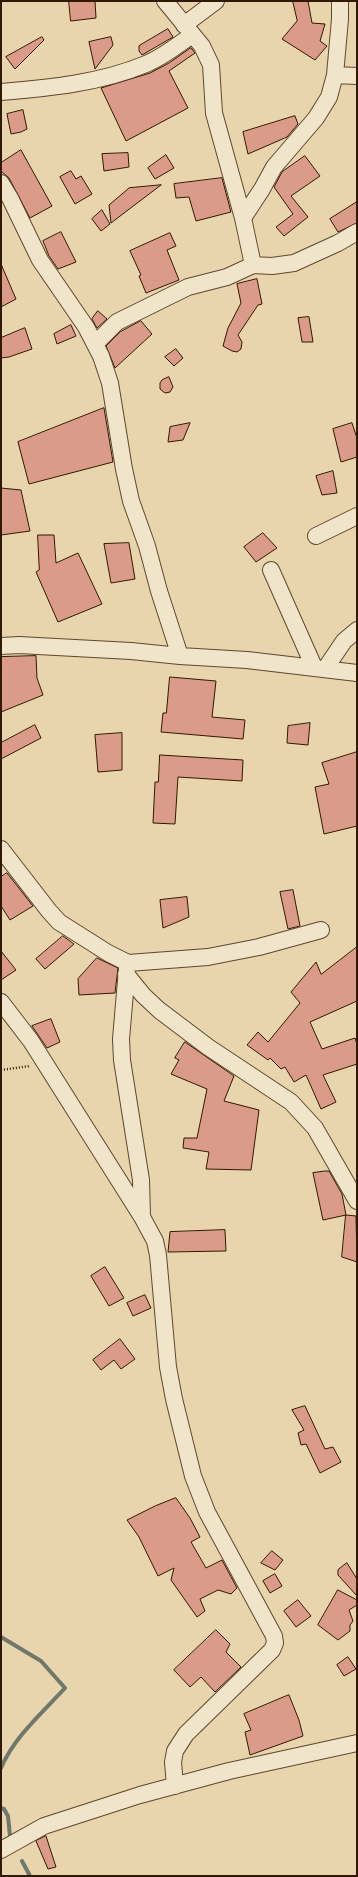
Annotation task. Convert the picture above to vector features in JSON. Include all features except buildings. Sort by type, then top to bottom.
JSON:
[{"type":"street","points":[[165,1],[202,46],[211,65],[214,113],[243,218],[253,265]]},
{"type":"street","points":[[1,92],[101,79],[146,64],[177,46],[188,30],[216,1]]},
{"type":"street","points":[[243,218],[274,167],[316,118],[329,97],[335,75],[340,19],[340,1]]},
{"type":"street","points":[[335,75],[357,76]]},
{"type":"street","points":[[1,183],[10,198],[40,260],[61,289],[101,356],[110,383],[124,469],[131,501],[147,546],[180,656]]},
{"type":"street","points":[[95,344],[117,322],[188,287],[227,277],[253,265],[272,266],[294,263],[338,243],[357,232]]},
{"type":"street","points":[[316,536],[357,516]]},
{"type":"street","points":[[271,570],[319,668]]},
{"type":"street","points":[[319,668],[357,630]]},
{"type":"street","points":[[1,646],[131,651],[247,660],[357,673]]},
{"type":"street","points":[[1,849],[59,922],[108,953],[127,969],[143,995],[159,1010],[291,1102],[315,1128],[357,1200]]},
{"type":"street","points":[[127,969],[208,957],[259,947],[321,930]]},
{"type":"street","points":[[127,969],[121,1039],[122,1060],[141,1180],[142,1217]]},
{"type":"street","points":[[1,1002],[31,1041],[142,1217],[155,1241],[158,1255],[168,1367],[174,1399],[193,1476],[207,1512],[274,1636],[275,1643],[272,1650],[186,1734],[175,1751],[173,1762],[175,1786]]},
{"type":"street","points":[[1,1850],[44,1826],[140,1795],[229,1771],[357,1743]]},
{"type":"path","points":[[1,1070],[45,1064]]},
{"type":"waterway","points":[[1,1637],[41,1661],[65,1688],[21,1735],[1,1768]]},
{"type":"waterway","points":[[1,1808],[4,1809],[8,1816],[10,1836]]},
{"type":"waterway","points":[[22,1861],[30,1876]]}]
